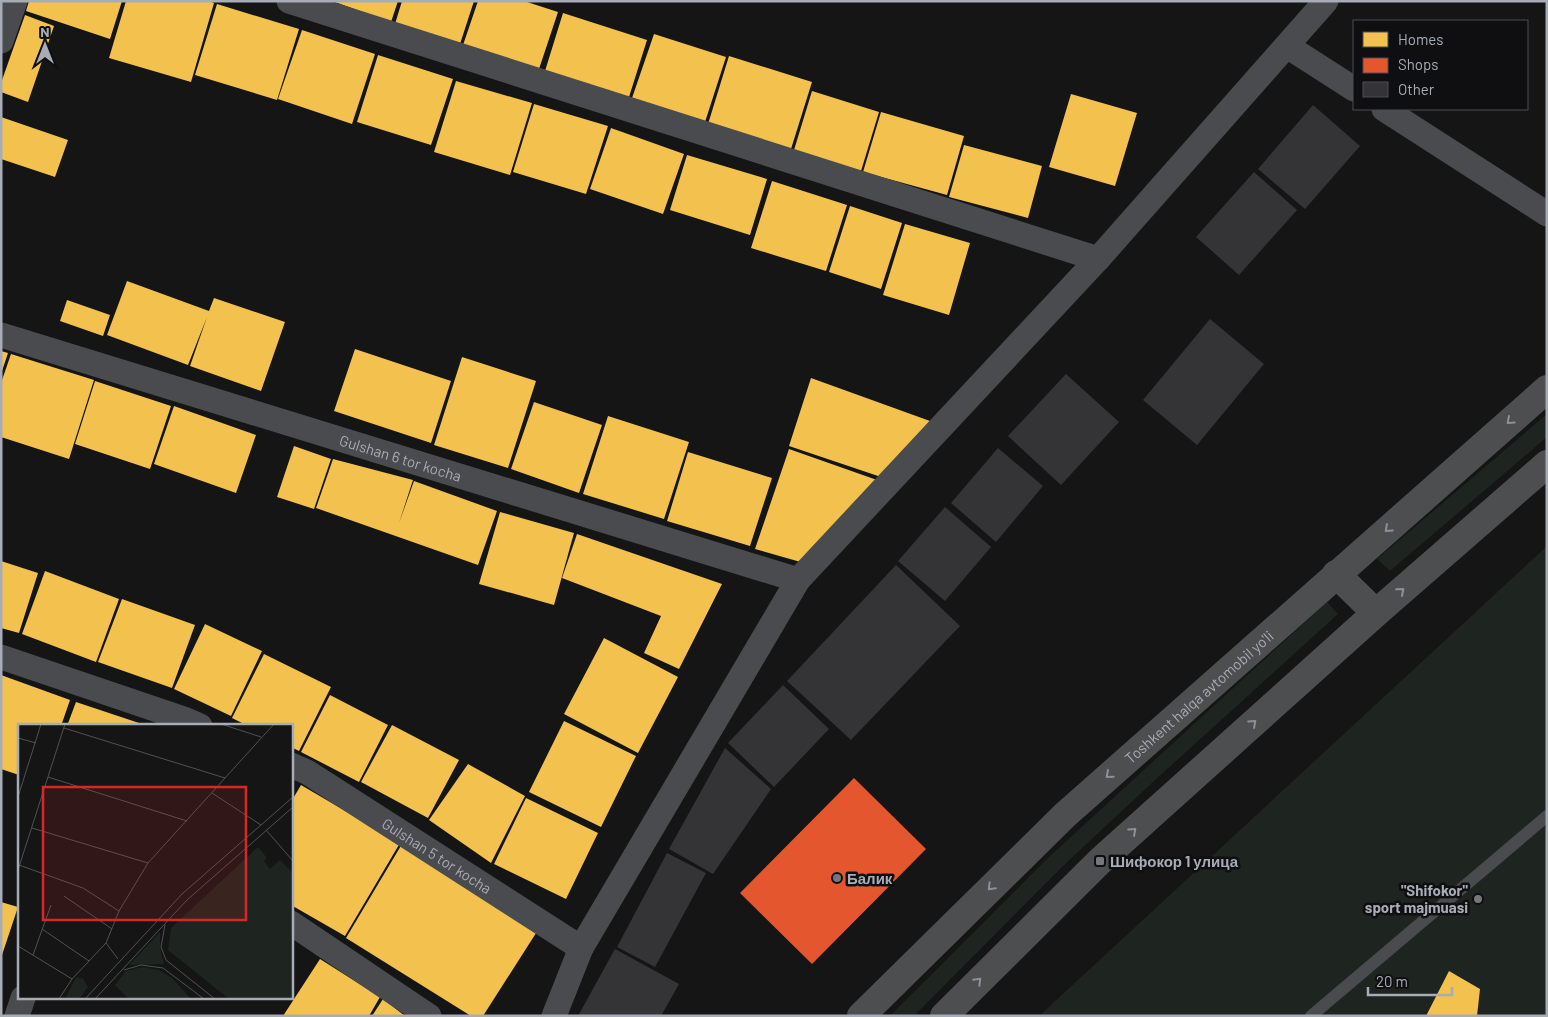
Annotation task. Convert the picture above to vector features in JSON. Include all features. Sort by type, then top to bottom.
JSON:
[{"type":"highway","name":"Toshkent halqa avtomobil yo'li","points":[[860,1016],[1064,814],[1547,389]]},
{"type":"highway","points":[[944,1016],[1100,861],[1376,613],[1547,464]]},
{"type":"highway","points":[[1336,574],[1376,613]]},
{"type":"street","points":[[1,41],[14,1]]},
{"type":"street","points":[[289,1],[1098,259]]},
{"type":"street","points":[[554,1016],[582,948],[798,580],[1098,259],[1326,1]]},
{"type":"street","points":[[1287,46],[1353,88]]},
{"type":"street","points":[[1386,110],[1547,214]]},
{"type":"street","name":"Gulshan 6 tor kocha","points":[[1,335],[798,580]]},
{"type":"street","points":[[1,657],[195,724]]},
{"type":"street","name":"Gulshan 5 tor kocha","points":[[292,766],[307,772],[582,948]]},
{"type":"street","points":[[292,924],[428,1016]]},
{"type":"street","points":[[17,1016],[22,1000]]},
{"type":"lane","points":[[1311,1016],[1547,816]]},
{"type":"shaded area","points":[[1547,414],[1547,437],[1390,571],[1377,559]]},
{"type":"shaded area","points":[[1547,546],[1547,1016],[1039,1016]]},
{"type":"shaded area","points":[[1327,602],[1338,614],[1063,866],[914,1016],[890,1016],[1050,856]]},
{"type":"building: Homes","points":[[29,1],[122,1],[110,39],[26,11]]},
{"type":"building: Homes","points":[[126,1],[209,1],[214,3],[191,82],[109,58]]},
{"type":"building: Homes","points":[[332,1],[398,1],[391,22]]},
{"type":"building: Homes","points":[[402,1],[474,1],[460,44],[395,24]]},
{"type":"building: Homes","points":[[478,1],[524,1],[558,12],[539,69],[463,45]]},
{"type":"building: Homes","points":[[217,4],[299,29],[277,100],[195,75]]},
{"type":"building: Homes","points":[[563,13],[647,40],[629,97],[545,71]]},
{"type":"building: Homes","points":[[25,15],[54,26],[28,102],[1,92],[1,83]]},
{"type":"building: Homes","points":[[302,30],[375,54],[352,124],[278,99]]},
{"type":"building: Homes","points":[[654,34],[726,57],[705,122],[632,98]]},
{"type":"building: Homes","points":[[378,55],[453,79],[431,145],[357,122]]},
{"type":"building: Homes","points":[[729,56],[812,82],[791,149],[708,124]]},
{"type":"building: Homes","points":[[456,81],[532,103],[510,175],[434,152]]},
{"type":"building: Homes","points":[[812,91],[879,112],[861,171],[794,150]]},
{"type":"building: Homes","points":[[1071,94],[1137,113],[1115,186],[1049,167]]},
{"type":"building: Homes","points":[[534,104],[608,126],[586,194],[513,172]]},
{"type":"building: Homes","points":[[881,112],[964,136],[947,195],[863,172]]},
{"type":"building: Homes","points":[[1,117],[68,140],[55,177],[1,159]]},
{"type":"building: Homes","points":[[611,128],[684,154],[663,214],[590,189]]},
{"type":"building: Homes","points":[[964,145],[1042,166],[1028,218],[949,197]]},
{"type":"building: Homes","points":[[687,155],[767,179],[750,235],[670,210]]},
{"type":"building: Homes","points":[[772,181],[847,205],[826,271],[751,248]]},
{"type":"building: Homes","points":[[850,206],[902,223],[881,289],[829,272]]},
{"type":"building: Homes","points":[[905,224],[970,243],[949,315],[883,295]]},
{"type":"building: Homes","points":[[127,281],[209,311],[214,298],[285,322],[261,391],[190,366],[207,317],[188,365],[107,335]]},
{"type":"building: Homes","points":[[67,300],[110,315],[103,336],[60,321]]},
{"type":"building: Homes","points":[[355,349],[451,381],[431,443],[334,411]]},
{"type":"building: Homes","points":[[1,351],[8,353],[2,371],[1,371]]},
{"type":"building: Homes","points":[[11,354],[94,380],[69,459],[1,437],[1,383]]},
{"type":"building: Homes","points":[[462,357],[536,381],[508,468],[434,445]]},
{"type":"building: Homes","points":[[811,378],[930,421],[881,477],[789,446]]},
{"type":"building: Homes","points":[[95,381],[171,406],[150,469],[75,444]]},
{"type":"building: Homes","points":[[534,402],[602,425],[579,493],[511,469]]},
{"type":"building: Homes","points":[[174,406],[256,435],[236,493],[154,464]]},
{"type":"building: Homes","points":[[608,416],[689,442],[664,519],[583,494]]},
{"type":"building: Homes","points":[[294,446],[331,459],[314,509],[277,497]]},
{"type":"building: Homes","points":[[789,449],[877,480],[804,563],[755,549]]},
{"type":"building: Homes","points":[[688,452],[772,478],[750,546],[667,521]]},
{"type":"building: Homes","points":[[333,459],[413,480],[399,523],[414,481],[497,511],[478,565],[316,508]]},
{"type":"building: Homes","points":[[500,512],[574,533],[554,605],[479,584]]},
{"type":"building: Homes","points":[[577,534],[722,584],[679,669],[644,653],[661,616],[562,578]]},
{"type":"building: Homes","points":[[1,561],[38,573],[19,633],[1,628]]},
{"type":"building: Homes","points":[[45,571],[119,599],[96,662],[22,634]]},
{"type":"building: Homes","points":[[122,599],[195,625],[172,688],[98,662]]},
{"type":"building: Homes","points":[[205,624],[262,651],[231,716],[174,689]]},
{"type":"building: Homes","points":[[604,638],[678,677],[638,753],[564,714]]},
{"type":"building: Homes","points":[[264,654],[331,687],[299,751],[292,748],[292,724],[244,724],[232,718]]},
{"type":"building: Homes","points":[[1,675],[70,700],[62,724],[18,724],[18,775],[1,769]]},
{"type":"building: Homes","points":[[330,695],[388,725],[359,782],[301,752]]},
{"type":"building: Homes","points":[[76,702],[142,724],[68,724]]},
{"type":"building: Homes","points":[[564,721],[636,756],[601,827],[529,792]]},
{"type":"building: Homes","points":[[392,725],[459,760],[428,818],[361,782]]},
{"type":"building: Homes","points":[[468,764],[525,796],[491,863],[429,820]]},
{"type":"building: Homes","points":[[301,785],[400,843],[345,936],[292,906],[292,800]]},
{"type":"building: Homes","points":[[526,798],[598,833],[566,899],[494,864]]},
{"type":"building: Homes","points":[[402,844],[538,930],[483,1016],[471,1016],[346,938]]},
{"type":"building: Homes","points":[[1,902],[18,907],[2,955],[1,955]]},
{"type":"building: Homes","points":[[320,959],[380,997],[369,1016],[283,1016]]},
{"type":"building: Homes","points":[[1449,971],[1480,989],[1477,1016],[1426,1016]]},
{"type":"building: Homes","points":[[383,999],[405,1016],[372,1016]]},
{"type":"building: Shops","points":[[854,778],[926,849],[812,964],[740,893]]},
{"type":"building: Other","points":[[1313,105],[1360,146],[1305,209],[1258,169]]},
{"type":"building: Other","points":[[1254,172],[1297,210],[1239,275],[1196,237]]},
{"type":"building: Other","points":[[1210,319],[1264,364],[1197,445],[1143,400]]},
{"type":"building: Other","points":[[1066,374],[1119,422],[1061,485],[1008,436]]},
{"type":"building: Other","points":[[998,448],[1043,486],[996,542],[951,503]]},
{"type":"building: Other","points":[[945,507],[991,547],[945,601],[898,561]]},
{"type":"building: Other","points":[[896,565],[960,626],[851,740],[787,681]]},
{"type":"building: Other","points":[[783,685],[829,729],[774,787],[728,743]]},
{"type":"building: Other","points":[[725,748],[771,789],[713,874],[669,849]]},
{"type":"building: Other","points":[[667,853],[706,873],[655,967],[617,947]]},
{"type":"building: Other","points":[[615,949],[679,984],[661,1016],[578,1016]]},
{"type":"place","name":"Шифокор 1 улица","points":[[1100,861]]},
{"type":"place","name":"Балик","points":[[837,878]]},
{"type":"place","name":"\"Shifokor\" sport majmuasi","points":[[1478,899]]}]
